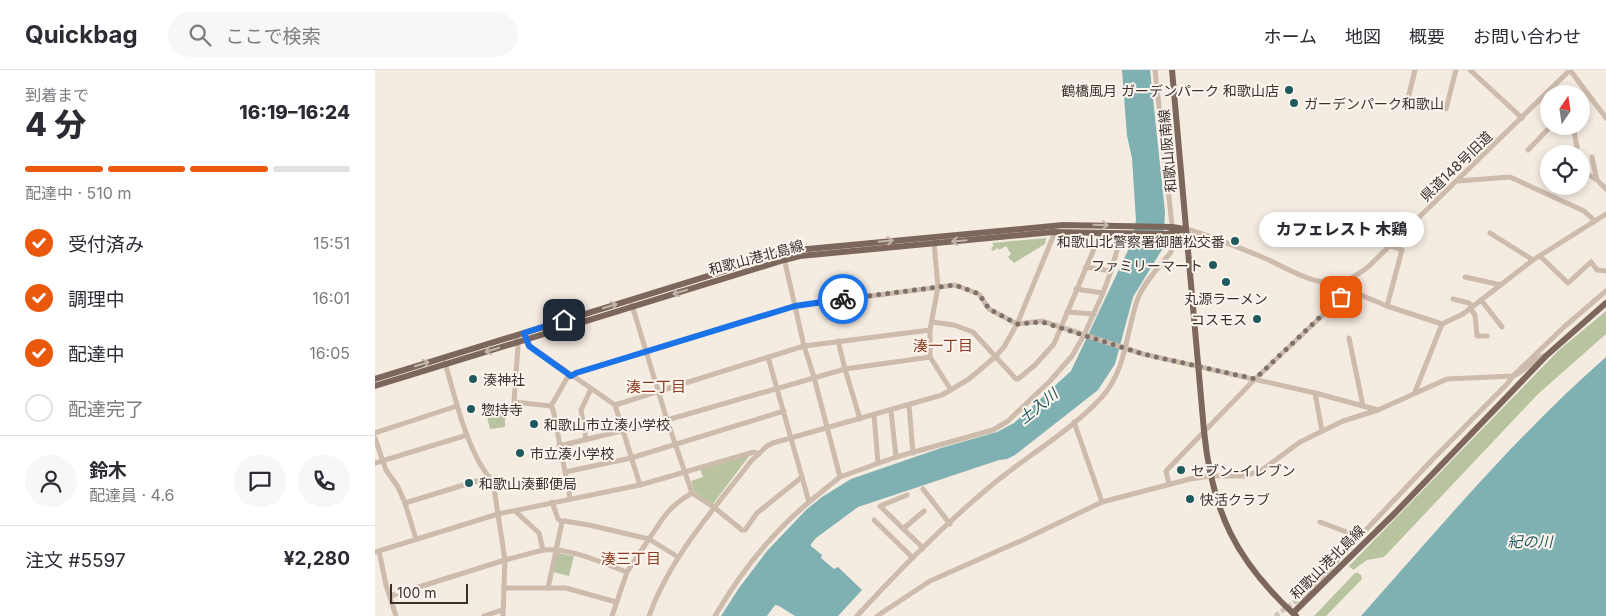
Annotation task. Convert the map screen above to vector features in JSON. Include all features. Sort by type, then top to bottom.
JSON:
[{"type":"main road","name":"和歌山阪南線","points":[[1172,70],[1186,229]]},
{"type":"main road","name":"和歌山港北島線","points":[[1053,229],[1122,233],[1130,230]]},
{"type":"main road","name":"和歌山港北島線","points":[[375,379],[444,361],[783,256],[1053,229],[1170,231],[1186,229],[1204,431],[1211,476],[1225,520],[1245,560],[1263,583],[1293,615],[1305,598],[1395,513],[1547,355],[1606,303]]},
{"type":"main road","name":"和歌山港北島線","points":[[375,386],[444,361]]},
{"type":"street","points":[[857,616],[923,548],[987,490],[1074,422],[1101,398],[1109,388],[1121,364],[1123,349],[1143,289],[1171,252],[1155,70]]},
{"type":"street","points":[[1407,103],[1415,70]]},
{"type":"street","points":[[1446,109],[1456,70]]},
{"type":"street","points":[[1470,70],[1522,118]]},
{"type":"street","points":[[1570,70],[1606,118]]},
{"type":"street","name":"県道148号旧道","points":[[1556,85],[1570,70]]},
{"type":"street","name":"県道148号旧道","points":[[1343,285],[1368,267],[1540,101]]},
{"type":"street","points":[[1528,150],[1542,135]]},
{"type":"street","points":[[1592,157],[1597,180]]},
{"type":"street","points":[[1590,176],[1606,189]]},
{"type":"street","points":[[1458,180],[1509,177],[1584,211],[1595,221]]},
{"type":"street","points":[[1415,392],[1442,324],[1463,314],[1533,260],[1606,214]]},
{"type":"street","points":[[649,616],[661,585],[678,557],[759,454],[773,443],[942,395],[969,379],[995,357],[1004,347],[1017,324],[1053,229]]},
{"type":"street","points":[[1186,229],[1199,232],[1316,280],[1343,285],[1387,306],[1442,324]]},
{"type":"street","points":[[932,322],[954,325],[973,332],[1018,379],[1054,344],[1100,232]]},
{"type":"street","points":[[710,616],[716,615],[751,562],[787,521],[841,477],[878,462],[993,430],[1008,421],[1050,382],[1072,356],[1085,336],[1111,271],[1122,233]]},
{"type":"street","points":[[1490,233],[1533,260]]},
{"type":"street","points":[[933,240],[938,287],[930,330],[930,357],[951,390]]},
{"type":"street","points":[[1387,306],[1402,250],[1390,246]]},
{"type":"street","points":[[783,256],[804,346],[841,477]]},
{"type":"street","points":[[1540,256],[1568,283],[1591,262],[1597,270],[1606,271]]},
{"type":"street","points":[[1086,268],[1111,271]]},
{"type":"street","points":[[1465,277],[1501,285]]},
{"type":"street","points":[[551,406],[567,378],[576,373],[795,306],[955,285],[979,294],[989,309],[1017,324],[1042,322],[1123,349],[1255,379],[1378,410]]},
{"type":"street","points":[[1169,484],[1166,471],[1255,379],[1341,297],[1343,285]]},
{"type":"street","points":[[1076,289],[1103,293]]},
{"type":"street","points":[[1305,598],[1309,590],[1513,376],[1564,327],[1606,291]]},
{"type":"street","points":[[1453,299],[1469,302],[1475,315],[1477,336],[1487,336]]},
{"type":"street","points":[[1481,300],[1502,327]]},
{"type":"street","points":[[632,303],[667,420],[692,493],[715,508],[742,530],[745,530],[757,513],[802,477]]},
{"type":"street","points":[[1067,312],[1094,314]]},
{"type":"street","points":[[615,405],[804,346],[930,330]]},
{"type":"street","points":[[525,336],[529,346],[615,405],[640,485]]},
{"type":"street","points":[[1349,338],[1363,406]]},
{"type":"street","points":[[516,339],[514,402],[551,406]]},
{"type":"street","points":[[837,341],[860,419]]},
{"type":"street","points":[[877,616],[930,581],[1102,502],[1169,484],[1211,476],[1245,476],[1262,470],[1300,442],[1322,431],[1343,421],[1378,410],[1447,379],[1513,376],[1519,374],[1541,356],[1547,355]]},
{"type":"street","points":[[769,357],[809,502]]},
{"type":"street","points":[[559,446],[623,432],[845,369],[930,357]]},
{"type":"street","points":[[444,361],[457,406],[475,456],[490,477],[498,514],[505,560],[502,613],[485,616]]},
{"type":"street","points":[[586,440],[581,410],[591,389]]},
{"type":"street","points":[[1315,394],[1322,431]]},
{"type":"street","points":[[909,405],[913,453]]},
{"type":"street","points":[[375,433],[457,406]]},
{"type":"street","points":[[551,406],[570,498]]},
{"type":"street","points":[[565,472],[631,458],[784,411]]},
{"type":"street","points":[[891,411],[896,457]]},
{"type":"street","points":[[873,415],[878,462]]},
{"type":"street","points":[[1074,422],[1102,502]]},
{"type":"street","points":[[375,463],[467,435]]},
{"type":"street","points":[[375,438],[386,470],[398,487],[405,503],[416,540]]},
{"type":"street","points":[[396,616],[377,551],[498,514],[640,485],[754,452],[759,454]]},
{"type":"street","points":[[405,503],[490,477]]},
{"type":"street","points":[[923,489],[950,524]]},
{"type":"street","points":[[612,616],[627,572],[670,508],[692,493]]},
{"type":"street","points":[[907,495],[880,506],[923,548]]},
{"type":"street","points":[[552,502],[558,519],[562,522],[589,525],[649,539],[678,557]]},
{"type":"street","points":[[515,511],[539,534],[543,550]]},
{"type":"street","points":[[903,529],[924,511]]},
{"type":"street","points":[[874,520],[913,558]]},
{"type":"street","points":[[548,588],[562,522]]},
{"type":"street","points":[[1321,522],[1360,537]]},
{"type":"street","points":[[390,596],[505,560],[555,548],[627,572]]},
{"type":"street","points":[[504,588],[566,588],[616,602]]},
{"type":"green space","points":[[1046,238],[1045,244],[1014,263],[1008,257],[1011,254],[1006,246],[993,251],[991,248],[994,246],[992,243]]},
{"type":"green space","points":[[1606,311],[1606,334],[1538,394],[1384,557],[1367,560],[1353,570],[1349,566],[1559,350]]},
{"type":"green space","points":[[493,407],[505,408],[505,427],[490,429],[485,409],[493,409]]},
{"type":"green space","points":[[750,455],[712,505],[694,491],[691,481],[703,477],[700,469]]},
{"type":"green space","points":[[557,553],[574,556],[569,576],[553,572]]},
{"type":"green space","points":[[1355,573],[1361,575],[1362,579],[1326,616],[1314,616]]},
{"type":"water","name":"土入川","points":[[1122,70],[1150,70],[1165,212],[1163,248],[1133,297],[1115,364],[1098,390],[1015,455],[858,507],[816,538],[811,546],[822,555],[821,558],[834,569],[838,567],[862,590],[838,616],[795,616],[775,605],[767,616],[721,616],[767,551],[806,510],[822,497],[851,479],[941,448],[997,432],[1014,423],[1071,371],[1131,244],[1136,220],[1132,158],[1127,136]]},
{"type":"water","name":"紀の川","points":[[1606,357],[1606,616],[1361,616],[1510,450]]},
{"type":"tunnel","points":[[1275,616],[1302,597]]},
{"type":"way so far","points":[[843,299],[955,285],[962,286],[979,294],[989,309],[1017,324],[1042,322],[1143,354],[1255,379],[1341,297]]},
{"type":"place","name":"鶴橋風月 ガーデンパーク 和歌山店","points":[[1289,90]]},
{"type":"place","name":"ガーデンパーク和歌山","points":[[1294,103]]},
{"type":"place","name":"和歌山北警察署御膳松交番","points":[[1235,241]]},
{"type":"place","name":"ファミリーマート","points":[[1213,265]]},
{"type":"place","name":"丸源ラーメン","points":[[1226,282]]},
{"type":"place","name":"カフェレスト 木鶏","points":[[1341,297]]},
{"type":"place","name":"コスモス","points":[[1257,319]]},
{"type":"place","name":"湊神社","points":[[473,379]]},
{"type":"place","name":"惣持寺","points":[[471,409]]},
{"type":"place","name":"和歌山市立湊小学校","points":[[534,424]]},
{"type":"place","name":"市立湊小学校","points":[[520,453]]},
{"type":"place","name":"セブン-イレブン","points":[[1181,470]]},
{"type":"place","name":"和歌山湊郵便局","points":[[469,483]]},
{"type":"place","name":"快活クラブ","points":[[1190,499]]},
{"type":"district","name":"湊一丁目","points":[[943,345]]},
{"type":"district","name":"湊二丁目","points":[[656,386]]},
{"type":"district","name":"湊三丁目","points":[[631,558]]},
{"type":"route","points":[[564,320],[524,333],[529,346],[571,376],[795,306],[843,299]]}]
